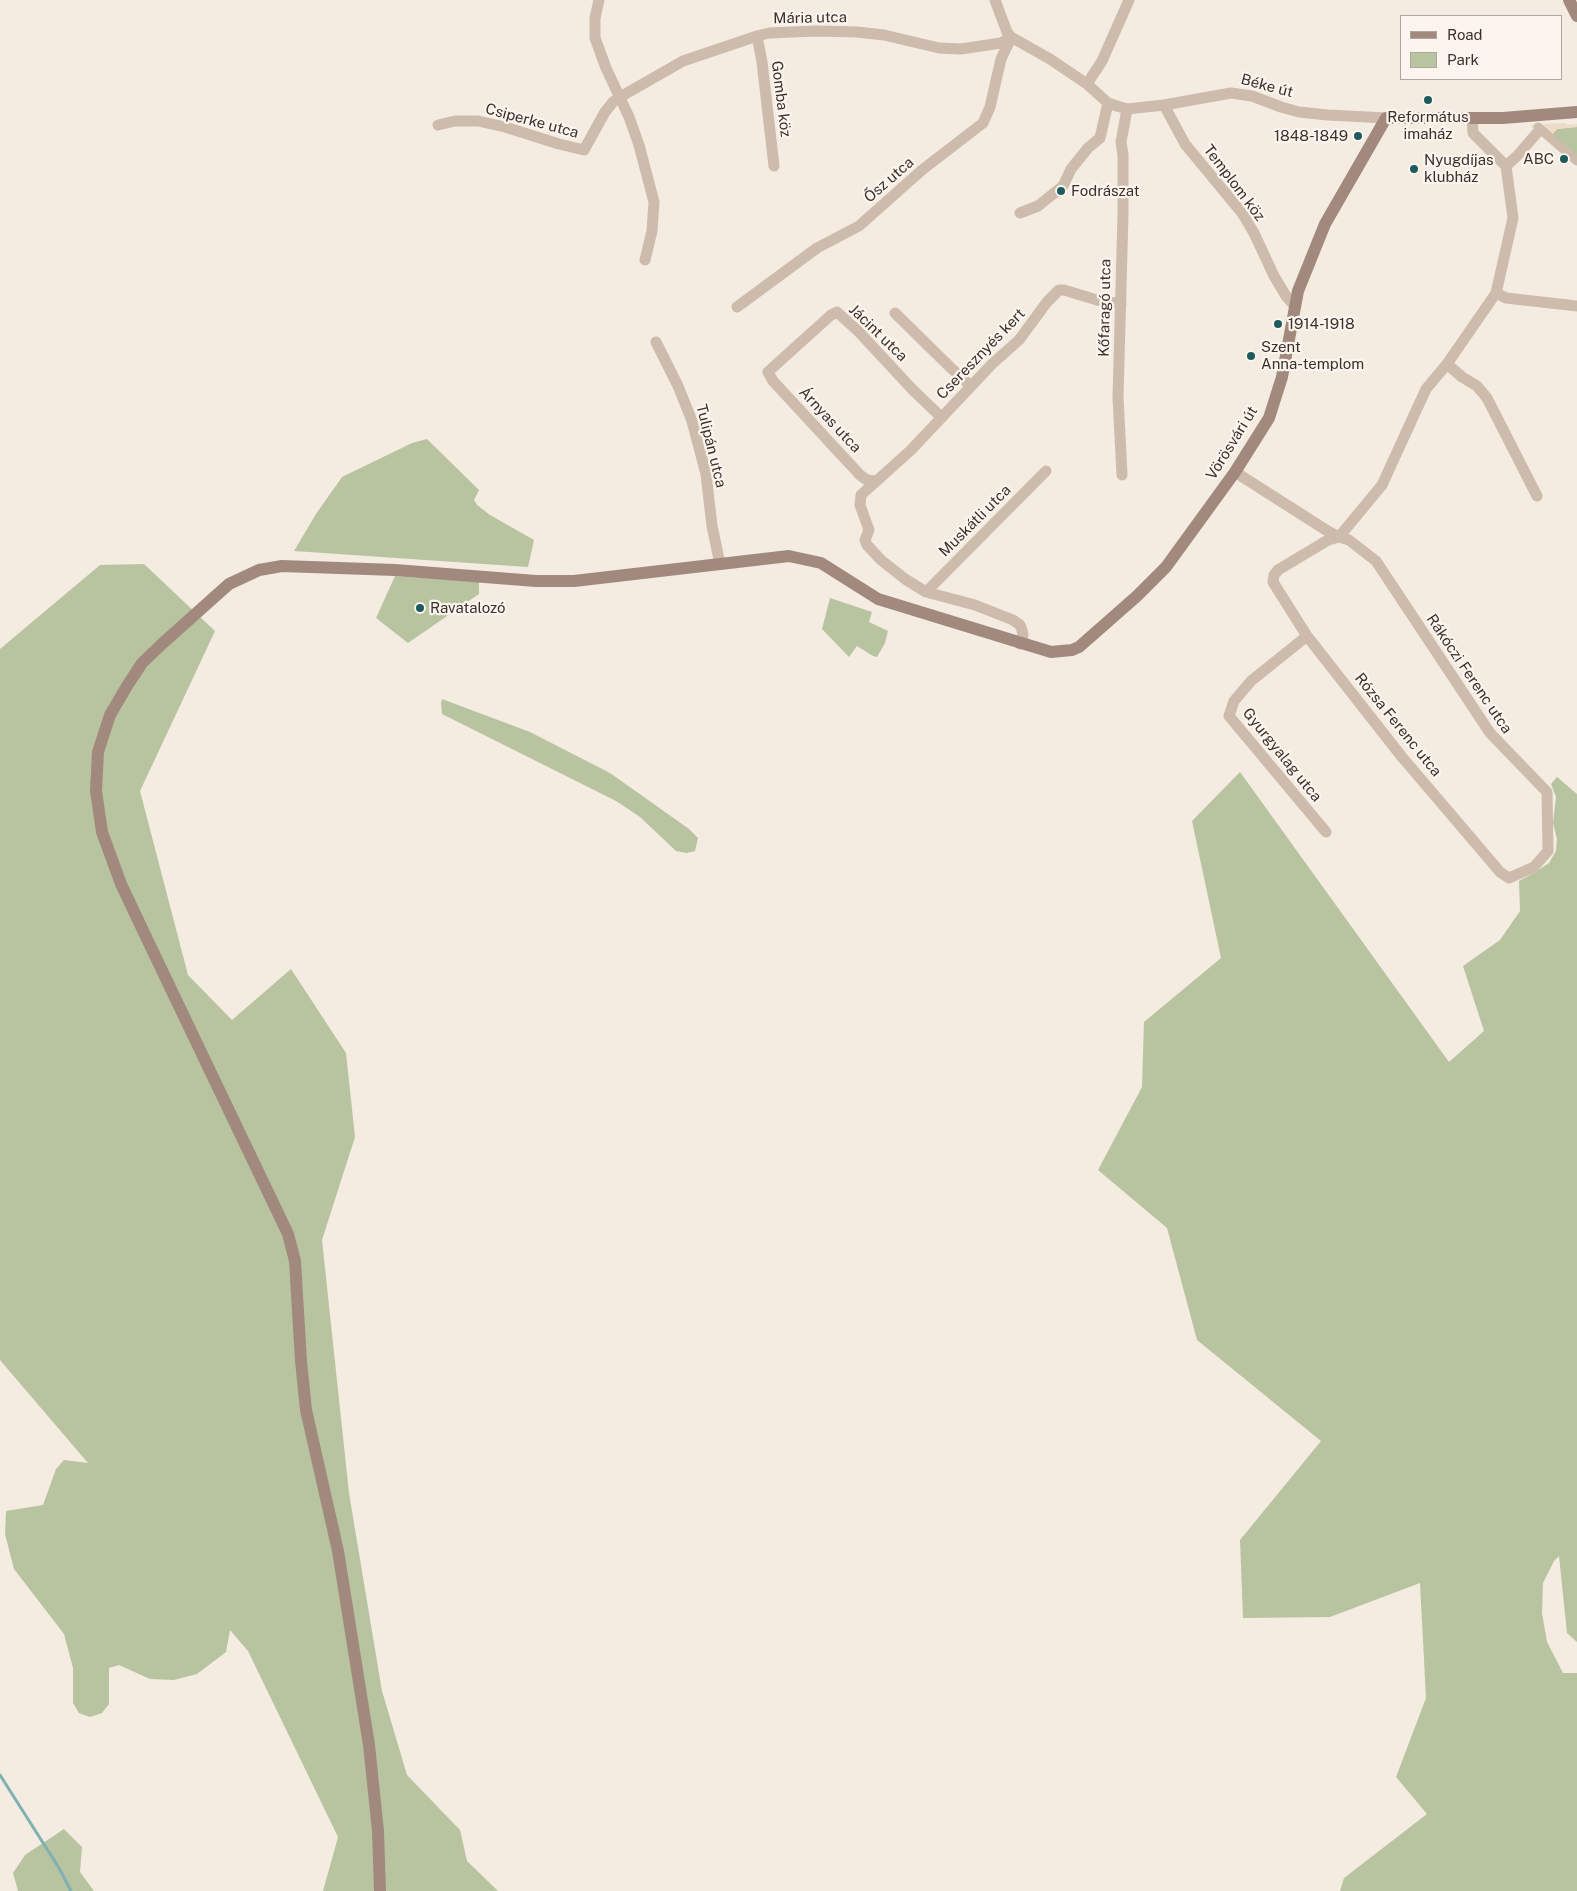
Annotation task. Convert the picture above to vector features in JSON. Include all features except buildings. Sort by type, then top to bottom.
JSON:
[{"type":"main road","points":[[1569,0],[1577,16]]},
{"type":"main road","name":"Béke út","points":[[1386,118],[1472,118],[1539,125],[1577,112]]},
{"type":"main road","name":"Vörösvári út","points":[[380,1891],[378,1831],[369,1745],[354,1647],[338,1551],[306,1410],[295,1261],[288,1234],[122,884],[102,832],[96,790],[98,752],[110,715],[142,664],[184,623],[229,584],[259,570],[282,566],[574,581],[789,556],[821,563],[878,600],[1051,652],[1072,650],[1079,647],[1111,620],[1166,567],[1235,472],[1269,418],[1279,390],[1298,291],[1325,224],[1386,118]]},
{"type":"street","points":[[599,0],[595,18],[594,38],[636,135],[654,202],[652,231],[646,260]]},
{"type":"street","points":[[995,0],[1007,32],[1012,37]]},
{"type":"street","points":[[1087,84],[1102,61],[1129,0]]},
{"type":"street","name":"Mária utca","points":[[620,97],[683,61],[769,33],[857,32],[884,35],[923,45],[961,49],[1001,43],[1012,37]]},
{"type":"street","name":"Gomba köz","points":[[757,36],[762,62],[774,166]]},
{"type":"street","name":"Béke út","points":[[1012,37],[1050,59],[1087,84],[1108,103],[1127,108],[1164,105],[1214,94],[1244,94],[1299,112],[1363,118],[1386,118]]},
{"type":"street","name":"Ősz utca","points":[[737,307],[817,248],[859,226],[908,182],[984,123],[988,115],[1001,59],[1012,37]]},
{"type":"street","name":"Csiperke utca","points":[[438,125],[454,121],[478,121],[584,150],[605,112],[620,97]]},
{"type":"street","points":[[1020,213],[1038,206],[1063,186],[1071,170],[1088,148],[1100,138],[1108,103]]},
{"type":"street","name":"Templom köz","points":[[1164,105],[1185,144],[1242,213],[1254,233],[1274,276],[1294,305]]},
{"type":"street","name":"Kőfaragó utca","points":[[1122,475],[1118,397],[1123,155],[1121,142],[1127,108]]},
{"type":"street","points":[[1339,536],[1382,485],[1426,389],[1447,364],[1496,293],[1513,218],[1506,166],[1473,133],[1472,118]]},
{"type":"street","points":[[1506,166],[1517,156],[1539,125],[1577,161]]},
{"type":"street","points":[[1100,138],[1121,142]]},
{"type":"street","name":"Cseresznyés kert","points":[[926,592],[893,571],[866,545],[865,540],[869,530],[860,505],[861,494],[911,450],[992,364],[1019,340],[1047,302],[1059,290],[1121,304]]},
{"type":"street","points":[[1496,293],[1506,298],[1577,306]]},
{"type":"street","name":"Jácint utca","points":[[768,372],[837,312],[859,332],[941,417]]},
{"type":"street","points":[[895,313],[971,386]]},
{"type":"street","name":"Tulipán utca","points":[[656,342],[678,386],[692,421],[706,474],[712,526],[720,564]]},
{"type":"street","points":[[1447,364],[1462,377],[1477,386],[1487,398],[1537,496]]},
{"type":"street","name":"Árnyas utca","points":[[768,372],[783,392],[860,475],[867,480],[875,481]]},
{"type":"street","name":"Muskátli utca","points":[[926,592],[1046,472]]},
{"type":"street","name":"Rákóczi Ferenc utca","points":[[1235,472],[1326,530],[1349,540],[1376,561],[1490,733],[1547,792],[1548,851],[1534,866],[1509,878]]},
{"type":"street","name":"Rózsa Ferenc utca","points":[[1339,536],[1328,540],[1278,570],[1274,575],[1273,582],[1307,636],[1402,756],[1500,872],[1509,878]]},
{"type":"street","points":[[926,592],[975,605],[1013,620],[1020,625],[1024,635],[1020,644]]},
{"type":"street","name":"Gyurgyalag utca","points":[[1307,636],[1251,681],[1234,701],[1229,716],[1326,832]]},
{"type":"green space","points":[[1577,127],[1577,158],[1551,136],[1557,129]]},
{"type":"green space","points":[[427,439],[479,490],[474,500],[477,505],[490,515],[534,540],[528,567],[294,551],[316,514],[342,477],[412,443]]},
{"type":"green space","points":[[144,564],[215,631],[140,791],[188,975],[232,1020],[291,969],[346,1053],[355,1137],[322,1240],[349,1493],[382,1691],[407,1775],[460,1830],[467,1861],[498,1891],[323,1891],[338,1837],[248,1651],[230,1630],[226,1652],[197,1674],[174,1680],[150,1679],[119,1665],[109,1668],[109,1704],[102,1713],[90,1717],[79,1713],[73,1703],[73,1668],[64,1634],[14,1569],[5,1534],[6,1511],[43,1505],[56,1469],[64,1460],[88,1463],[0,1360],[0,649],[100,565]]},
{"type":"green space","points":[[395,576],[479,582],[479,594],[408,643],[376,618]]},
{"type":"green space","points":[[830,598],[872,612],[869,622],[888,631],[885,643],[877,657],[857,646],[849,657],[822,629]]},
{"type":"green space","points":[[442,699],[530,732],[610,773],[689,829],[698,838],[695,851],[687,853],[676,851],[640,817],[616,801],[442,714]]},
{"type":"green space","points":[[1240,772],[1449,1062],[1484,1031],[1463,966],[1500,940],[1520,911],[1519,881],[1549,863],[1556,851],[1557,839],[1553,823],[1556,797],[1551,784],[1557,777],[1577,794],[1577,1642],[1567,1633],[1559,1556],[1554,1561],[1543,1583],[1542,1613],[1547,1642],[1563,1673],[1577,1673],[1577,1891],[1340,1891],[1344,1878],[1427,1814],[1396,1777],[1426,1698],[1420,1583],[1330,1617],[1243,1618],[1240,1540],[1321,1441],[1197,1340],[1167,1228],[1098,1170],[1142,1087],[1144,1022],[1221,958],[1192,821]]},
{"type":"green space","points":[[64,1829],[82,1847],[80,1872],[94,1891],[18,1891],[13,1873],[25,1855]]},
{"type":"shaded area","points":[[1565,123],[1568,125],[1577,124],[1577,127],[1557,129],[1551,136],[1544,135],[1532,128],[1531,125]]},
{"type":"waterway","points":[[0,1775],[59,1868],[71,1891]]},
{"type":"place","name":"Református imaház","points":[[1428,100]]},
{"type":"place","name":"1848-1849","points":[[1358,136]]},
{"type":"place","name":"ABC","points":[[1564,159]]},
{"type":"place","name":"Nyugdíjas klubház","points":[[1414,169]]},
{"type":"place","name":"Fodrászat","points":[[1061,191]]},
{"type":"place","name":"1914-1918","points":[[1278,324]]},
{"type":"place","name":"Szent Anna-templom","points":[[1251,356]]},
{"type":"place","name":"Ravatalozó","points":[[420,608]]}]
